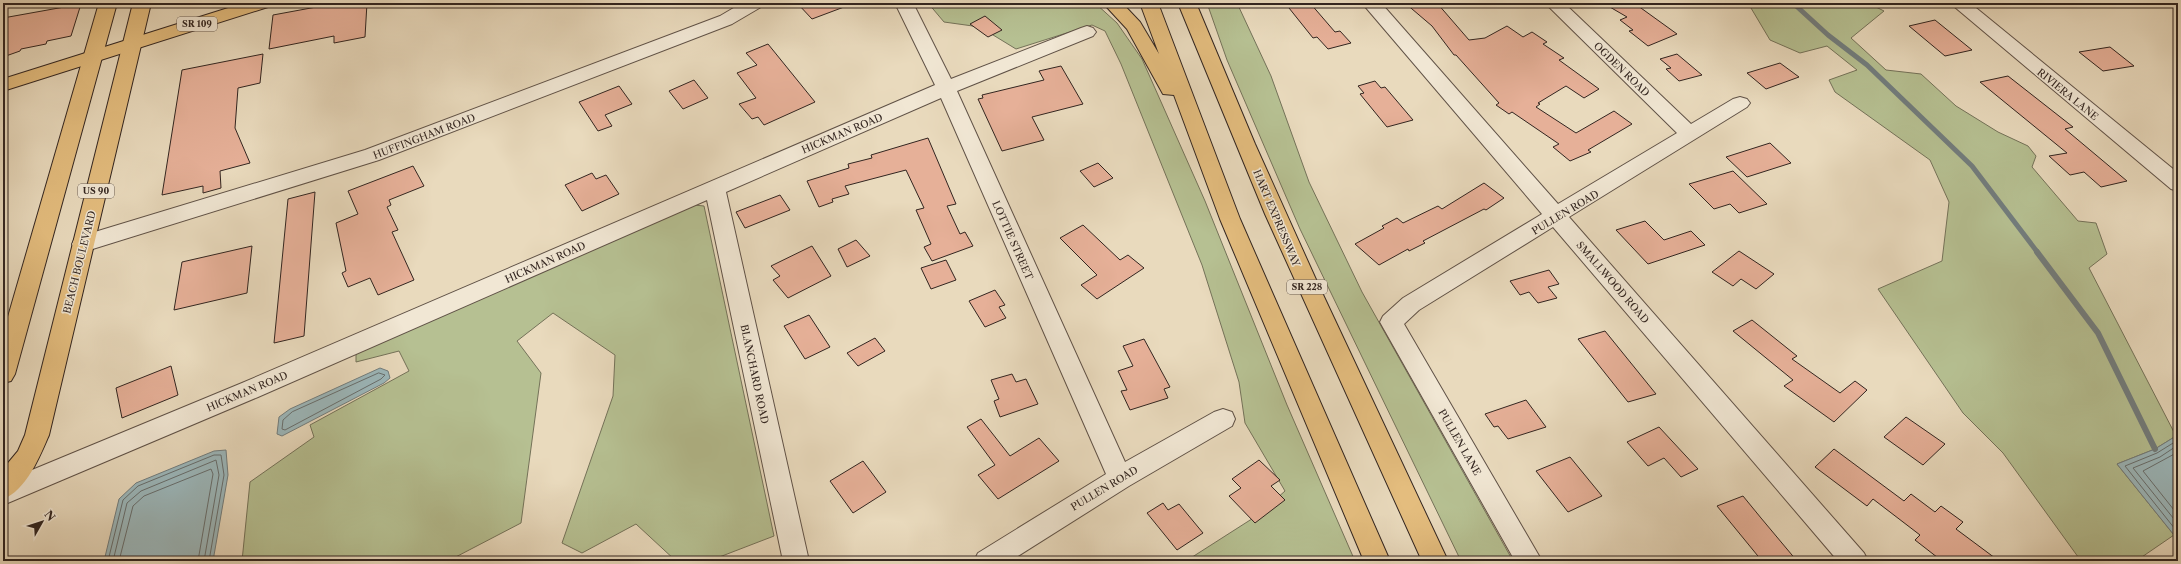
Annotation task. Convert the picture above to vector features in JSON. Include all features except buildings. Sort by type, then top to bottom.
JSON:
[{"type":"main road","points":[[3,374],[108,3]]},
{"type":"main road","name":"BEACH BOULEVARD","points":[[3,488],[27,458],[37,435],[142,3]]},
{"type":"main road","name":"SR 109","points":[[134,36],[216,3]]},
{"type":"main road","name":"SR 109","points":[[3,85],[94,49],[134,36],[262,3]]},
{"type":"main road","points":[[1112,3],[1134,26],[1206,154]]},
{"type":"main road","points":[[1149,3],[1230,219],[1280,340],[1377,561]]},
{"type":"main road","name":"HART EXPRESSWAY","points":[[1188,5],[1289,247],[1336,353],[1435,561]]},
{"type":"main road","name":"SR 109","points":[[3,70],[94,49]]},
{"type":"street","name":"HUFFINGHAM ROAD","points":[[83,244],[372,156],[726,20],[755,3]]},
{"type":"street","name":"LOTTIE STREET","points":[[904,3],[946,88],[1120,478]]},
{"type":"street","name":"SMALLWOOD ROAD","points":[[1371,3],[1855,561]]},
{"type":"street","name":"OGDEN ROAD","points":[[1554,3],[1690,134]]},
{"type":"street","name":"RIVIERA LANE","points":[[1959,3],[2178,184]]},
{"type":"street","name":"HICKMAN ROAD","points":[[3,494],[243,393],[946,88],[1087,32]]},
{"type":"street","name":"PULLEN ROAD","points":[[1391,322],[1411,304],[1740,103]]},
{"type":"street","name":"BLANCHARD ROAD","points":[[715,188],[796,561]]},
{"type":"street","name":"PULLEN LANE","points":[[1391,322],[1529,561]]},
{"type":"street","name":"PULLEN ROAD","points":[[987,561],[1120,478],[1224,419]]},
{"type":"green space","points":[[928,3],[1095,3],[1117,23],[1142,59],[1205,201],[1287,405],[1355,561],[1186,561],[1258,515],[1285,491],[1245,423],[1239,382],[1202,265],[1121,64],[1105,31],[1092,25],[1016,49],[980,27],[944,22]]},
{"type":"green space","points":[[1207,3],[1237,3],[1271,76],[1309,182],[1362,292],[1513,561],[1461,561],[1300,229],[1227,60]]},
{"type":"green space","points":[[1748,3],[1868,3],[1884,11],[1851,38],[1886,70],[1921,74],[1956,106],[1998,132],[2028,146],[2036,156],[2032,167],[2078,221],[2096,223],[2107,254],[2089,268],[2176,436],[2155,449],[2117,464],[2174,535],[2136,561],[2081,561],[2003,453],[1963,413],[1878,289],[1942,261],[1949,202],[1930,160],[1835,92],[1829,80],[1857,70],[1827,46],[1800,53],[1770,40]]},
{"type":"green space","points":[[694,205],[704,206],[774,536],[709,561],[676,561],[636,524],[582,553],[562,543],[613,396],[615,355],[553,313],[517,341],[541,373],[521,523],[448,561],[242,561],[250,482],[314,437],[310,425],[409,371],[399,351],[356,362],[356,352]]},
{"type":"water","points":[[380,368],[388,371],[390,378],[384,383],[282,436],[277,434],[279,417],[290,409]]},
{"type":"water","points":[[2176,436],[2178,438],[2178,532],[2174,535],[2117,464],[2155,449]]},
{"type":"water","points":[[226,450],[228,475],[213,561],[104,561],[119,499],[136,483],[214,451]]},
{"type":"waterway","points":[[1793,3],[1828,35],[1867,65],[1972,166],[2038,253]]},
{"type":"waterway","points":[[2037,252],[2098,333],[2155,449]]}]
